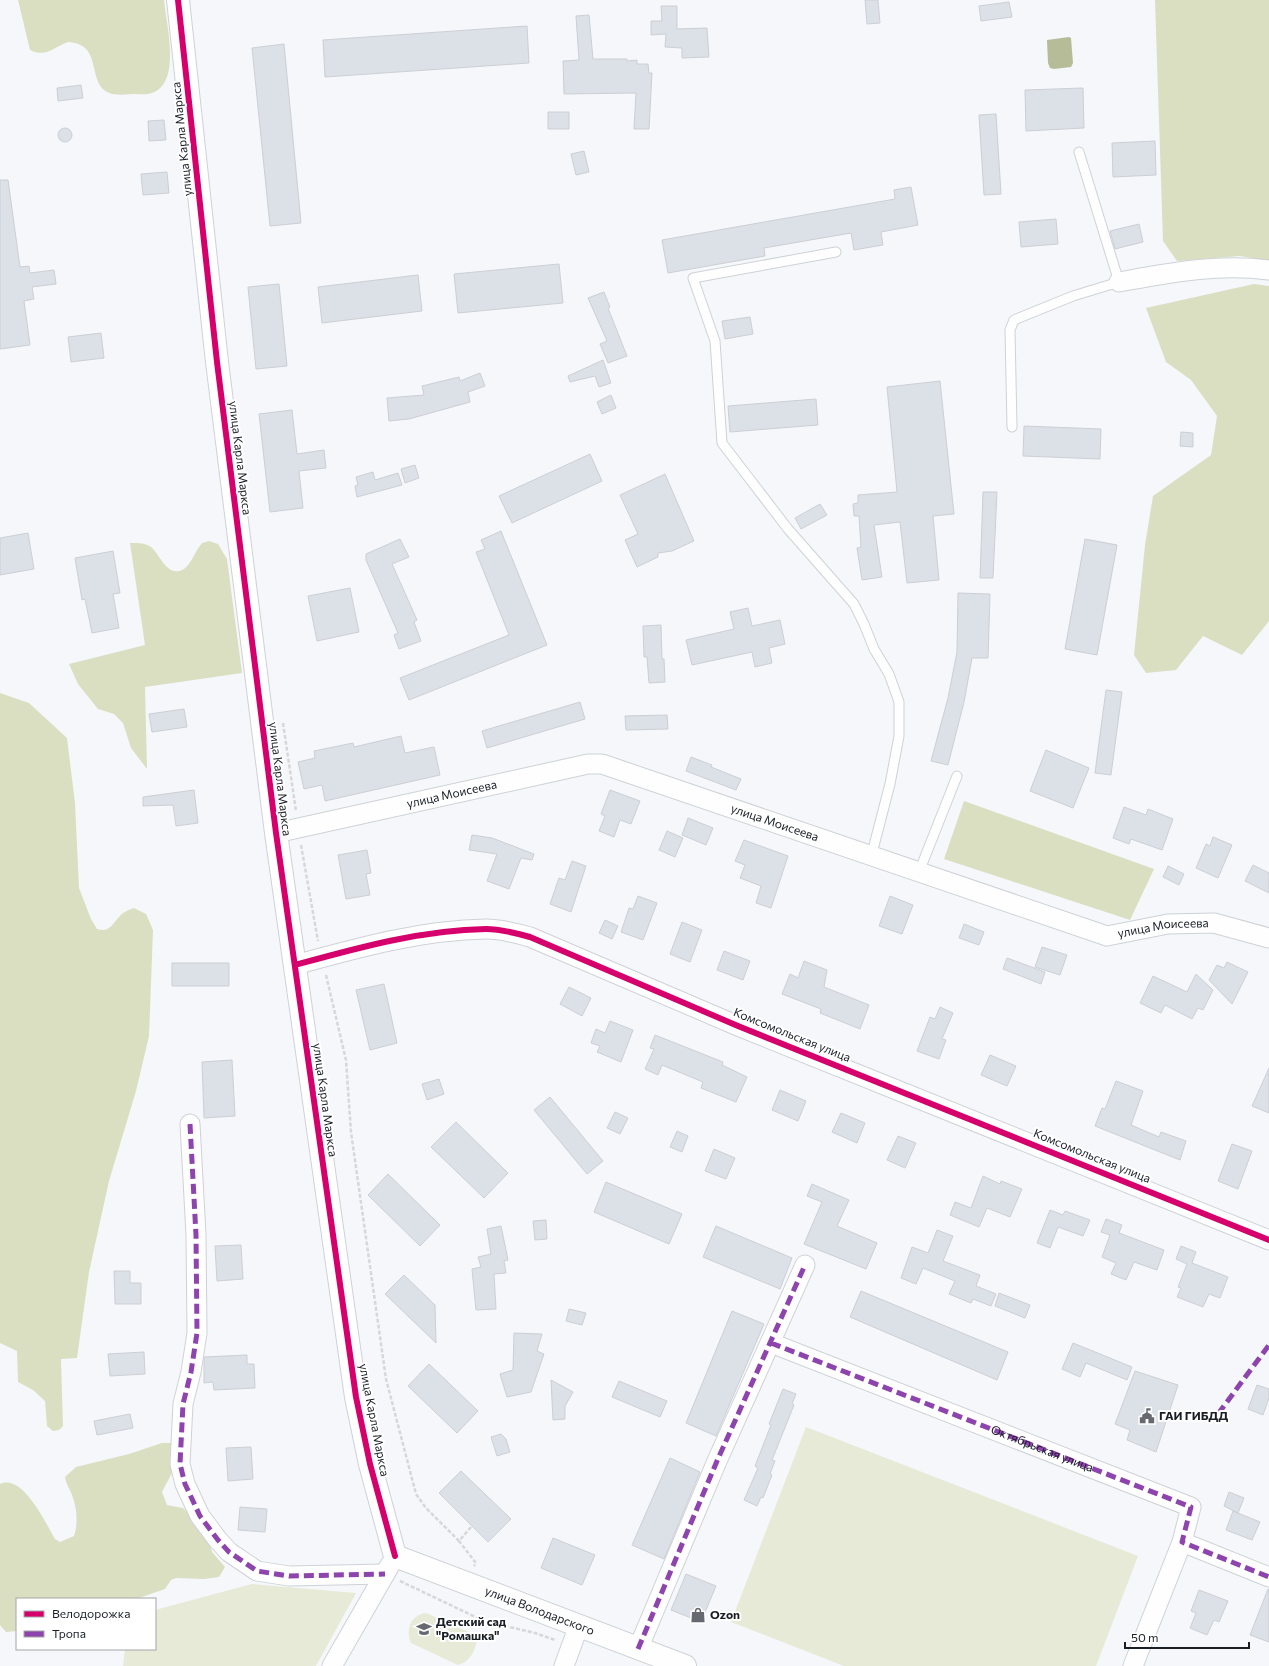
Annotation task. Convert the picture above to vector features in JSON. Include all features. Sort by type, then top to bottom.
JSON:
[{"type":"street","name":"улица Карла Маркса","points":[[178,0],[216,362],[276,833],[356,1397],[390,1565]]},
{"type":"street","points":[[1119,282],[1193,269],[1223,266],[1269,270]]},
{"type":"street","name":"улица Моисеева","points":[[276,833],[588,764],[602,764],[614,766],[871,857],[920,872],[1107,936],[1168,924],[1214,924],[1269,938]]},
{"type":"street","name":"Комсомольская улица","points":[[295,965],[321,957],[402,938],[458,931],[486,929],[508,931],[530,937],[738,1026],[1269,1240]]},
{"type":"street","points":[[190,1124],[196,1234],[197,1333],[191,1372],[183,1404],[180,1464],[185,1484],[200,1516],[218,1540],[229,1552],[257,1571],[288,1576],[390,1565]]},
{"type":"street","points":[[638,1649],[717,1461],[805,1265]]},
{"type":"street","name":"Октябрьская улица","points":[[771,1343],[1191,1507],[1182,1542]]},
{"type":"street","points":[[1133,1666],[1182,1542],[1269,1577]]},
{"type":"street","points":[[332,1666],[390,1565]]},
{"type":"street","name":"улица Володарского","points":[[390,1565],[579,1625],[685,1666]]},
{"type":"street","points":[[564,1666],[579,1625]]},
{"type":"lane","points":[[1012,427],[1010,330],[1014,320],[1073,296],[1119,282],[1079,152]]},
{"type":"lane","points":[[836,252],[692,278],[715,341],[722,443],[788,529],[854,604],[874,649],[889,674],[899,702],[899,736],[890,784],[871,857]]},
{"type":"lane","points":[[920,872],[957,776]]},
{"type":"path","points":[[283,718],[298,827],[321,957],[346,1060],[351,1132],[386,1379],[416,1494],[426,1508],[459,1541]]},
{"type":"path","points":[[390,1565],[484,1622],[535,1633],[571,1646]]},
{"type":"shaded area","points":[[18,0],[164,0],[170,51],[170,65],[167,77],[161,87],[150,94],[119,95],[107,92],[99,84],[90,54],[85,48],[78,44],[68,42],[50,51],[41,53],[30,50]]},
{"type":"shaded area","points":[[1155,0],[1269,0],[1269,261],[1240,256],[1177,261],[1163,241]]},
{"type":"shaded area","points":[[1071,38],[1073,63],[1071,67],[1050,68],[1048,63],[1047,40]]},
{"type":"shaded area","points":[[1254,284],[1269,286],[1269,621],[1242,655],[1203,636],[1176,670],[1146,673],[1134,655],[1145,545],[1153,496],[1211,455],[1217,416],[1191,380],[1166,362],[1146,308]]},
{"type":"shaded area","points":[[209,541],[218,544],[227,559],[242,673],[145,687],[147,769],[131,748],[123,723],[114,714],[98,709],[78,684],[69,664],[145,645],[130,543],[148,545],[154,550],[168,568],[173,571],[178,571],[187,566],[202,543]]},
{"type":"shaded area","points":[[0,693],[29,703],[67,738],[75,803],[79,888],[91,919],[97,929],[108,929],[123,913],[134,908],[146,914],[153,930],[149,1036],[136,1091],[109,1181],[89,1272],[77,1358],[61,1359],[63,1426],[59,1430],[53,1431],[47,1426],[45,1401],[33,1390],[18,1382],[17,1351],[0,1343]]},
{"type":"shaded area","points":[[964,801],[1154,869],[1130,920],[944,859]]},
{"type":"shaded area","points":[[806,1427],[1138,1556],[1096,1666],[844,1666],[731,1622]]},
{"type":"shaded area","points":[[162,1443],[174,1443],[177,1463],[162,1492],[167,1505],[183,1508],[206,1529],[212,1552],[225,1567],[219,1577],[204,1579],[176,1578],[171,1580],[165,1589],[139,1598],[16,1598],[16,1631],[6,1632],[0,1625],[0,1484],[9,1483],[17,1486],[25,1493],[40,1512],[55,1539],[60,1542],[74,1536],[76,1522],[74,1502],[65,1477],[76,1467],[129,1454]]},
{"type":"shaded area","points":[[252,1584],[356,1593],[316,1666],[123,1666],[125,1650],[156,1650],[156,1610]]},
{"type":"shaded area","points":[[426,1613],[473,1634],[477,1638],[474,1651],[466,1661],[458,1665],[411,1643],[409,1638],[409,1628],[413,1620],[421,1614]]},
{"type":"building","points":[[865,0],[878,0],[880,23],[867,24]]},
{"type":"building","points":[[1009,2],[1012,17],[981,21],[979,6]]},
{"type":"building","points":[[661,6],[677,6],[677,29],[707,28],[709,57],[682,58],[682,48],[665,47],[666,34],[651,35],[651,21],[662,21]]},
{"type":"building","points":[[589,15],[593,59],[627,59],[627,61],[637,60],[637,64],[648,64],[649,73],[652,73],[649,129],[634,129],[636,93],[564,94],[563,61],[579,60],[576,16]]},
{"type":"building","points":[[527,26],[529,63],[325,77],[323,40]]},
{"type":"building","points":[[284,44],[301,223],[270,226],[252,48]]},
{"type":"building","points":[[81,85],[83,98],[58,101],[57,88]]},
{"type":"building","points":[[1083,88],[1084,128],[1026,131],[1025,90]]},
{"type":"building","points":[[548,112],[569,112],[569,129],[548,129]]},
{"type":"building","points":[[996,114],[1001,194],[984,195],[979,115]]},
{"type":"building","points":[[164,120],[166,140],[149,141],[148,121]]},
{"type":"building","points":[[65,128],[70,130],[72,135],[70,140],[65,142],[60,140],[58,135],[60,130]]},
{"type":"building","points":[[1155,141],[1156,175],[1113,177],[1112,143]]},
{"type":"building","points":[[584,151],[589,172],[576,175],[571,154]]},
{"type":"building","points":[[167,172],[169,193],[143,195],[141,174]]},
{"type":"building","points":[[0,180],[8,180],[20,267],[29,266],[30,273],[54,270],[56,284],[32,287],[34,299],[24,301],[30,345],[0,349]]},
{"type":"building","points":[[911,187],[918,225],[881,232],[883,245],[854,250],[851,233],[764,248],[765,256],[668,273],[662,240],[895,199],[894,190]]},
{"type":"building","points":[[1056,219],[1058,244],[1021,247],[1019,222]]},
{"type":"building","points":[[1139,224],[1143,242],[1115,249],[1110,231]]},
{"type":"building","points":[[559,264],[563,303],[458,313],[454,274]]},
{"type":"building","points":[[418,275],[422,311],[322,323],[318,287]]},
{"type":"building","points":[[279,284],[287,366],[256,369],[248,287]]},
{"type":"building","points":[[604,292],[610,307],[608,308],[627,356],[608,363],[600,344],[607,341],[588,298]]},
{"type":"building","points":[[750,317],[753,334],[725,339],[722,321]]},
{"type":"building","points":[[101,333],[104,358],[71,362],[68,337]]},
{"type":"building","points":[[603,360],[611,383],[599,387],[595,376],[570,382],[568,376]]},
{"type":"building","points":[[480,373],[485,386],[468,392],[470,402],[409,419],[389,421],[387,398],[424,395],[422,386],[459,377],[460,381]]},
{"type":"building","points":[[940,381],[954,514],[933,516],[939,580],[907,583],[900,522],[874,525],[882,577],[862,580],[857,548],[861,547],[859,516],[854,516],[853,504],[858,503],[858,495],[897,492],[887,387]]},
{"type":"building","points":[[611,395],[616,408],[602,414],[597,402]]},
{"type":"building","points":[[816,399],[818,425],[730,432],[728,406]]},
{"type":"building","points":[[292,410],[297,454],[324,450],[326,468],[299,471],[303,508],[270,512],[259,414]]},
{"type":"building","points":[[1024,426],[1101,429],[1100,459],[1023,456]]},
{"type":"building","points":[[1181,432],[1193,433],[1193,447],[1180,446]]},
{"type":"building","points":[[590,454],[602,481],[512,523],[499,496]]},
{"type":"building","points":[[415,465],[419,478],[405,483],[401,469]]},
{"type":"building","points":[[373,472],[375,480],[398,473],[402,485],[357,497],[355,486],[358,485],[356,477]]},
{"type":"building","points":[[665,474],[694,541],[672,551],[658,553],[658,557],[637,567],[625,540],[638,534],[620,495]]},
{"type":"building","points":[[983,492],[997,492],[993,578],[980,578]]},
{"type":"building","points":[[820,504],[827,515],[801,529],[795,518]]},
{"type":"building","points":[[501,531],[547,645],[409,700],[400,678],[509,635],[476,552],[485,549],[481,540]]},
{"type":"building","points":[[28,533],[34,569],[0,575],[0,538]]},
{"type":"building","points":[[400,539],[409,557],[392,564],[417,620],[414,622],[421,641],[399,649],[394,635],[398,633],[366,560],[366,554]]},
{"type":"building","points":[[1085,539],[1117,545],[1097,655],[1065,649]]},
{"type":"building","points":[[113,551],[120,593],[113,594],[119,628],[92,633],[85,599],[82,600],[75,558]]},
{"type":"building","points":[[350,588],[359,632],[317,641],[308,596]]},
{"type":"building","points":[[958,593],[990,594],[988,658],[972,658],[964,702],[948,765],[931,761],[948,698],[957,652]]},
{"type":"building","points":[[748,608],[752,626],[780,620],[785,644],[769,648],[772,663],[755,667],[752,652],[692,665],[686,640],[734,629],[730,612]]},
{"type":"building","points":[[661,625],[662,659],[664,659],[665,682],[649,683],[647,657],[644,657],[643,626]]},
{"type":"building","points":[[1106,690],[1122,692],[1111,775],[1095,773]]},
{"type":"building","points":[[580,702],[585,719],[487,748],[482,731]]},
{"type":"building","points":[[184,709],[187,727],[152,732],[149,714]]},
{"type":"building","points":[[667,715],[668,729],[626,730],[625,716]]},
{"type":"building","points":[[401,736],[405,753],[434,747],[440,775],[325,801],[322,785],[304,789],[298,762],[315,758],[314,751],[353,743],[354,747]]},
{"type":"building","points":[[1046,750],[1089,768],[1073,808],[1030,791]]},
{"type":"building","points":[[691,757],[741,779],[736,790],[686,771]]},
{"type":"building","points":[[194,790],[198,823],[176,826],[173,805],[143,806],[143,797]]},
{"type":"building","points":[[610,790],[640,801],[631,824],[620,820],[614,837],[599,831],[605,816],[601,814]]},
{"type":"building","points":[[1124,807],[1146,815],[1148,809],[1173,819],[1162,850],[1131,839],[1129,844],[1113,838]]},
{"type":"building","points":[[688,818],[713,828],[706,845],[682,835]]},
{"type":"building","points":[[667,831],[683,838],[675,857],[659,850]]},
{"type":"building","points":[[472,835],[492,838],[534,854],[532,860],[521,858],[509,889],[487,881],[497,854],[469,850]]},
{"type":"building","points":[[1213,837],[1232,845],[1218,878],[1196,868],[1206,844],[1210,846]]},
{"type":"building","points":[[744,840],[788,856],[771,908],[756,903],[761,886],[740,878],[745,865],[735,861]]},
{"type":"building","points":[[367,850],[371,873],[366,874],[370,895],[346,899],[338,855]]},
{"type":"building","points":[[572,861],[586,866],[571,912],[550,904],[559,878],[565,880]]},
{"type":"building","points":[[1253,865],[1269,873],[1269,893],[1245,881]]},
{"type":"building","points":[[1168,866],[1184,874],[1179,885],[1163,877]]},
{"type":"building","points":[[638,896],[657,903],[643,940],[621,932],[629,908],[633,909]]},
{"type":"building","points":[[890,896],[913,905],[902,934],[879,926]]},
{"type":"building","points":[[605,920],[618,926],[612,939],[599,933]]},
{"type":"building","points":[[682,922],[702,930],[690,962],[670,954]]},
{"type":"building","points":[[964,924],[984,932],[979,945],[959,938]]},
{"type":"building","points":[[1042,947],[1067,955],[1060,975],[1035,967]]},
{"type":"building","points":[[724,951],[750,961],[743,980],[717,970]]},
{"type":"building","points":[[1007,958],[1045,972],[1041,984],[1003,969]]},
{"type":"building","points":[[804,961],[827,970],[824,987],[869,1005],[860,1029],[820,1013],[821,1009],[782,994],[790,974],[798,978]]},
{"type":"building","points":[[1227,962],[1248,972],[1232,1004],[1209,980],[1217,965],[1224,968]]},
{"type":"building","points":[[172,963],[229,963],[229,986],[172,986]]},
{"type":"building","points":[[1196,974],[1213,990],[1203,1010],[1198,1008],[1192,1019],[1165,1005],[1161,1013],[1140,1003],[1153,976],[1187,992]]},
{"type":"building","points":[[384,984],[397,1043],[370,1050],[356,990]]},
{"type":"building","points":[[569,987],[591,998],[582,1016],[560,1004]]},
{"type":"building","points":[[940,1007],[953,1013],[942,1039],[946,1040],[939,1059],[917,1051],[930,1017],[935,1019]]},
{"type":"building","points":[[610,1021],[633,1030],[621,1062],[597,1052],[600,1046],[591,1043],[596,1029],[605,1033]]},
{"type":"building","points":[[655,1035],[723,1062],[722,1065],[747,1077],[736,1102],[701,1088],[703,1082],[662,1065],[658,1075],[645,1069],[654,1049],[650,1048]]},
{"type":"building","points":[[990,1055],[1016,1066],[1007,1086],[981,1075]]},
{"type":"building","points":[[232,1060],[235,1116],[204,1118],[202,1062]]},
{"type":"building","points":[[1269,1068],[1269,1113],[1252,1106]]},
{"type":"building","points":[[439,1079],[444,1094],[427,1100],[422,1084]]},
{"type":"building","points":[[1116,1081],[1143,1091],[1131,1125],[1159,1137],[1161,1132],[1186,1141],[1180,1160],[1095,1126],[1102,1108],[1105,1109]]},
{"type":"building","points":[[780,1090],[806,1101],[798,1121],[772,1110]]},
{"type":"building","points":[[550,1097],[603,1161],[587,1174],[534,1110]]},
{"type":"building","points":[[615,1112],[628,1118],[620,1134],[607,1128]]},
{"type":"building","points":[[841,1113],[865,1123],[857,1143],[832,1132]]},
{"type":"building","points":[[456,1122],[508,1173],[484,1198],[431,1147]]},
{"type":"building","points":[[677,1131],[688,1136],[682,1152],[670,1147]]},
{"type":"building","points":[[898,1136],[916,1143],[905,1168],[887,1160]]},
{"type":"building","points":[[1232,1144],[1252,1151],[1238,1189],[1218,1181]]},
{"type":"building","points":[[714,1149],[735,1158],[726,1179],[705,1171]]},
{"type":"building","points":[[388,1174],[440,1225],[420,1246],[368,1195]]},
{"type":"building","points":[[983,1176],[1000,1184],[1001,1181],[1022,1189],[1010,1217],[987,1208],[979,1227],[950,1215],[955,1202],[971,1208]]},
{"type":"building","points":[[606,1182],[682,1214],[669,1244],[594,1212]]},
{"type":"building","points":[[812,1184],[849,1200],[837,1226],[877,1243],[866,1269],[804,1244],[822,1202],[807,1196]]},
{"type":"building","points":[[1050,1210],[1063,1215],[1065,1211],[1090,1220],[1083,1236],[1058,1227],[1050,1248],[1037,1243]]},
{"type":"building","points":[[1106,1219],[1122,1225],[1119,1233],[1164,1250],[1157,1270],[1134,1262],[1126,1280],[1111,1274],[1116,1263],[1102,1257],[1110,1235],[1101,1232]]},
{"type":"building","points":[[546,1220],[547,1239],[535,1240],[533,1221]]},
{"type":"building","points":[[501,1226],[508,1260],[504,1261],[506,1273],[494,1274],[496,1309],[476,1310],[472,1269],[481,1267],[478,1257],[491,1254],[487,1229]]},
{"type":"building","points":[[716,1226],[792,1258],[780,1289],[703,1257]]},
{"type":"building","points":[[937,1230],[953,1236],[943,1261],[980,1275],[976,1286],[996,1294],[991,1306],[973,1299],[971,1303],[949,1294],[955,1281],[923,1268],[916,1284],[901,1278],[912,1247],[928,1253]]},
{"type":"building","points":[[241,1245],[243,1279],[217,1281],[215,1246]]},
{"type":"building","points":[[1181,1246],[1196,1252],[1192,1263],[1228,1277],[1220,1298],[1209,1294],[1203,1307],[1177,1297],[1181,1288],[1178,1287],[1187,1264],[1176,1259]]},
{"type":"building","points":[[114,1271],[130,1271],[130,1283],[141,1283],[141,1304],[115,1304]]},
{"type":"building","points":[[404,1275],[435,1305],[436,1343],[385,1294]]},
{"type":"building","points":[[861,1291],[1008,1352],[997,1380],[850,1317]]},
{"type":"building","points":[[999,1293],[1030,1305],[1025,1318],[995,1306]]},
{"type":"building","points":[[569,1309],[586,1313],[582,1325],[566,1321]]},
{"type":"building","points":[[732,1311],[764,1324],[716,1436],[686,1423]]},
{"type":"building","points":[[514,1333],[542,1334],[537,1351],[544,1354],[531,1392],[507,1397],[500,1374],[513,1370]]},
{"type":"building","points":[[1073,1343],[1132,1367],[1127,1380],[1086,1363],[1080,1377],[1062,1369]]},
{"type":"building","points":[[144,1352],[145,1374],[110,1376],[108,1354]]},
{"type":"building","points":[[247,1355],[247,1364],[254,1364],[255,1388],[214,1390],[213,1382],[204,1383],[204,1357]]},
{"type":"building","points":[[429,1364],[478,1411],[457,1433],[408,1386]]},
{"type":"building","points":[[1135,1371],[1178,1385],[1156,1452],[1127,1440],[1130,1430],[1115,1424]]},
{"type":"building","points":[[551,1380],[573,1392],[565,1406],[565,1419],[553,1420]]},
{"type":"building","points":[[619,1381],[667,1401],[660,1417],[612,1397]]},
{"type":"building","points":[[1257,1385],[1269,1389],[1269,1398],[1263,1415],[1248,1409]]},
{"type":"building","points":[[783,1389],[796,1394],[792,1404],[794,1405],[772,1460],[775,1461],[770,1474],[772,1475],[763,1498],[761,1497],[757,1506],[744,1500],[758,1468],[755,1466]]},
{"type":"building","points":[[130,1414],[133,1428],[97,1435],[94,1421]]},
{"type":"building","points":[[501,1434],[506,1439],[510,1452],[497,1456],[491,1437]]},
{"type":"building","points":[[251,1447],[253,1479],[228,1481],[226,1448]]},
{"type":"building","points":[[670,1458],[700,1472],[664,1559],[632,1545]]},
{"type":"building","points":[[461,1471],[511,1519],[488,1542],[439,1493]]},
{"type":"building","points":[[1229,1492],[1244,1498],[1238,1513],[1224,1506]]},
{"type":"building","points":[[240,1507],[267,1509],[265,1532],[238,1530]]},
{"type":"building","points":[[1233,1511],[1260,1522],[1252,1540],[1226,1530]]},
{"type":"building","points":[[553,1538],[595,1555],[582,1585],[541,1568]]},
{"type":"building","points":[[686,1574],[716,1586],[701,1622],[671,1610]]},
{"type":"building","points":[[1269,1589],[1269,1642],[1250,1635]]},
{"type":"building","points":[[1199,1590],[1228,1601],[1219,1622],[1214,1620],[1207,1635],[1190,1628],[1196,1613],[1191,1611]]},
{"type":"marked path","points":[[190,1124],[196,1235],[197,1333],[191,1372],[183,1404],[180,1464],[185,1484],[200,1516],[218,1540],[229,1552],[257,1571],[289,1576],[385,1574]]},
{"type":"marked path","points":[[638,1649],[717,1461],[805,1265]]},
{"type":"marked path","points":[[771,1343],[1191,1507],[1182,1542],[1269,1577]]},
{"type":"marked path","points":[[1218,1414],[1269,1345]]},
{"type":"cycle path","points":[[178,0],[217,362],[276,833],[356,1397],[370,1464],[395,1556]]},
{"type":"cycle path","points":[[295,965],[389,941],[413,936],[462,930],[492,929],[530,937],[738,1026],[1269,1240]]},
{"type":"place","name":"ГАИ ГИБДД","points":[[1147,1416]]},
{"type":"place","name":"Ozon","points":[[698,1615]]},
{"type":"place","name":"Детский сад \"Ромашка\"","points":[[424,1629]]}]
